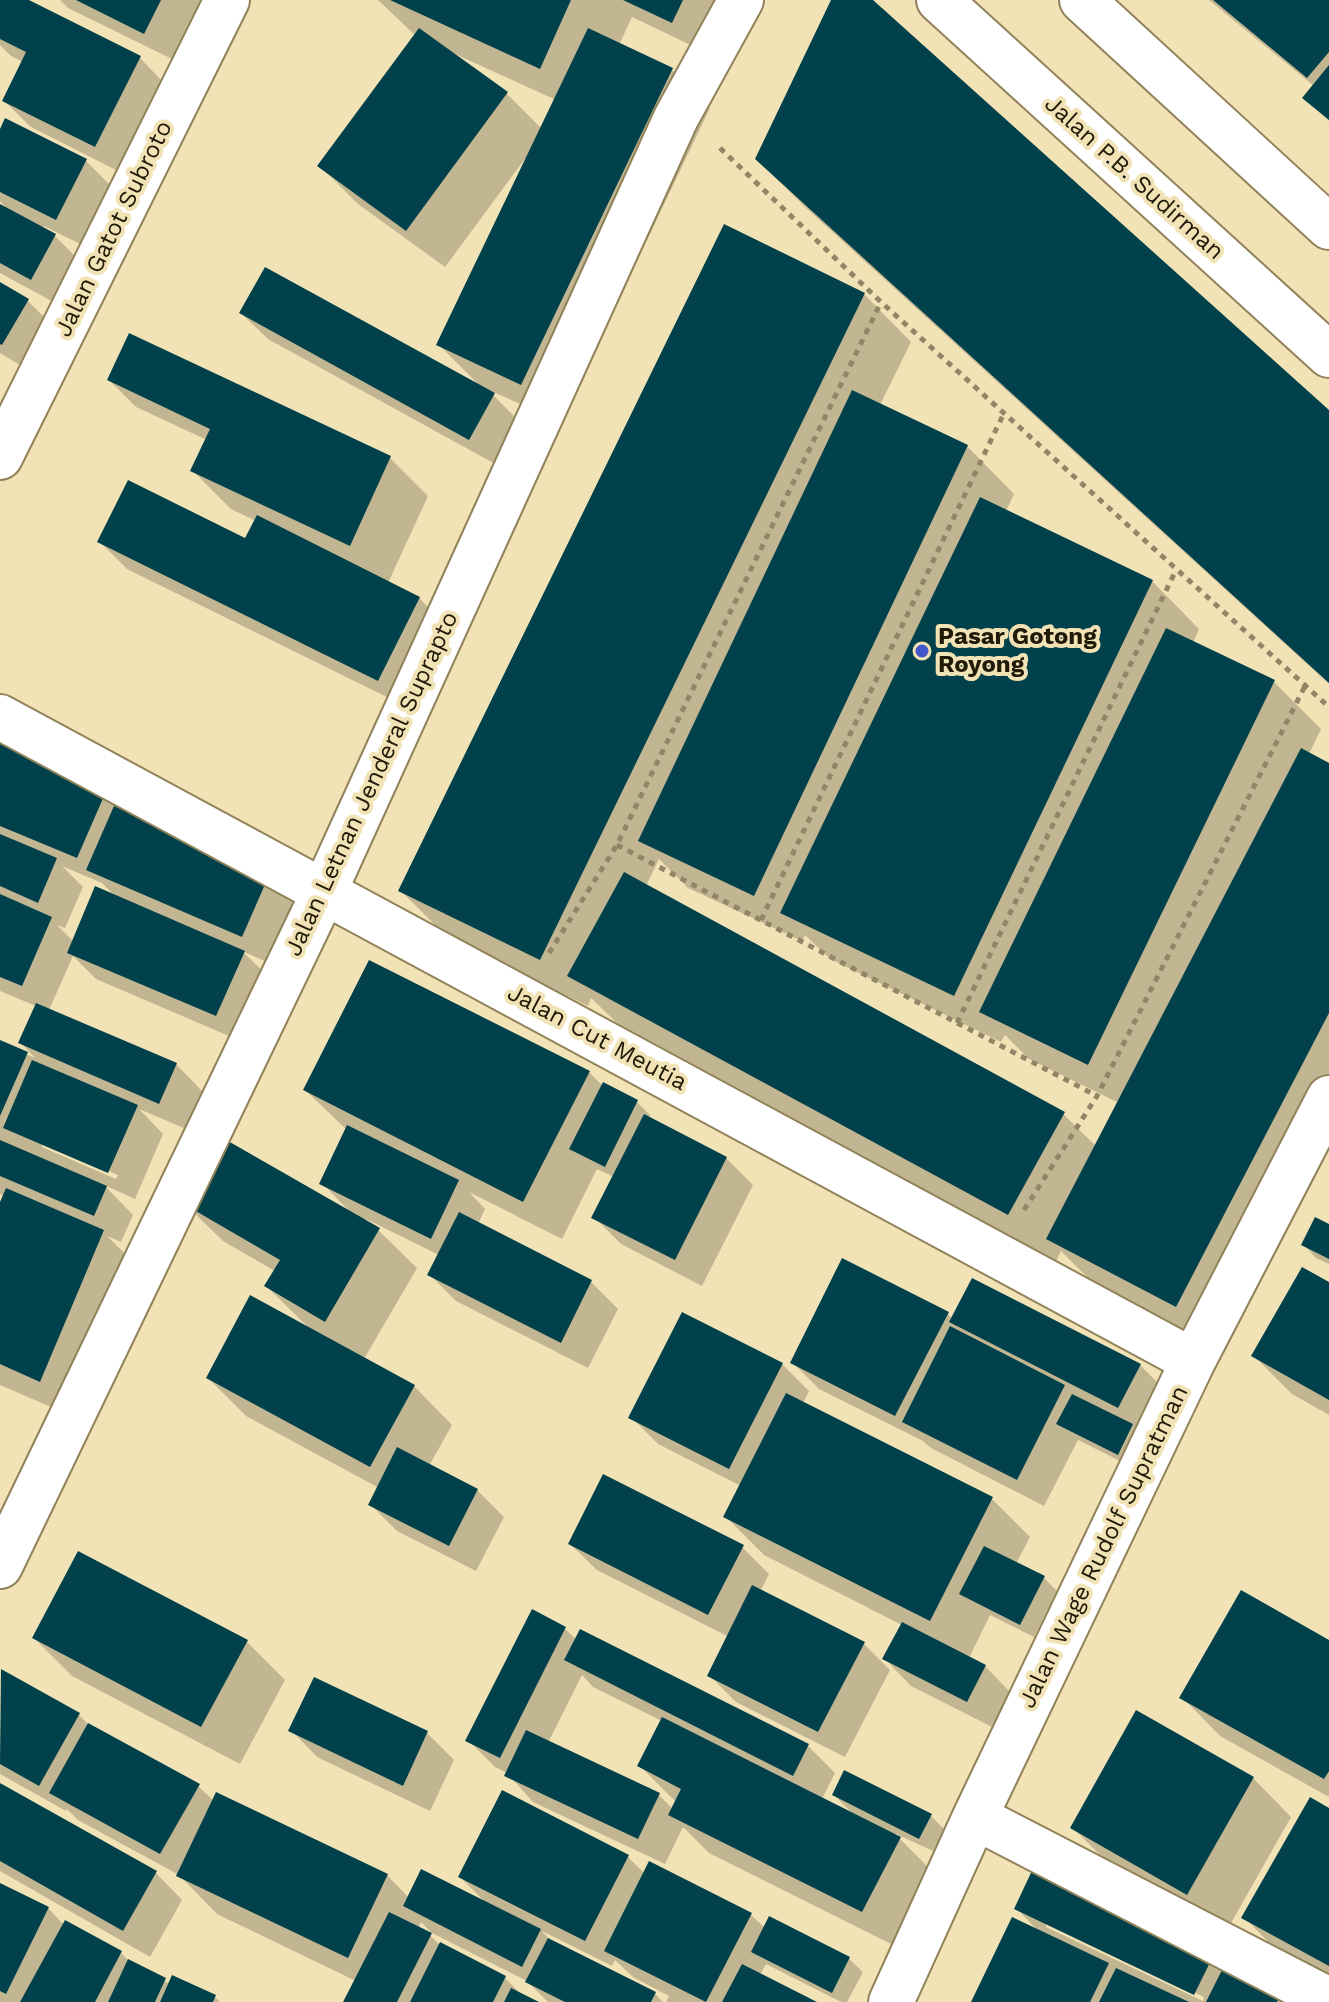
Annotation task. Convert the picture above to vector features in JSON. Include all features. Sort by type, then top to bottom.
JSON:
[{"type":"street","name":"Jalan Gatot Subroto","points":[[0,457],[227,0]]},
{"type":"street","name":"Jalan Letnan Jenderal Suprapto","points":[[0,1566],[324,892],[676,118],[741,0]]},
{"type":"street","name":"Jalan P.B. Sudirman","points":[[939,0],[1329,355]]},
{"type":"street","points":[[1082,0],[1329,227]]},
{"type":"street","name":"Jalan Cut Meutia","points":[[0,717],[1193,1361]]},
{"type":"street","name":"Jalan Wage Rudolf Supratman","points":[[891,2002],[975,1817],[1193,1361],[1329,1098]]},
{"type":"street","points":[[975,1817],[1329,2000]]},
{"type":"path","points":[[715,164],[728,136]]},
{"type":"path","points":[[722,149],[881,302],[1329,707]]},
{"type":"path","points":[[545,958],[617,845],[881,302]]},
{"type":"path","points":[[761,920],[1004,413]]},
{"type":"path","points":[[957,1023],[1176,570]]},
{"type":"path","points":[[1020,1216],[1097,1096],[1305,686]]},
{"type":"path","points":[[617,845],[1097,1096]]},
{"type":"building","points":[[0,0],[29,0],[141,56],[95,147],[2,101],[26,52],[0,39]]},
{"type":"building","points":[[76,0],[161,0],[144,34]]},
{"type":"building","points":[[390,0],[571,0],[540,69]]},
{"type":"building","points":[[623,0],[683,0],[672,23]]},
{"type":"building","points":[[831,0],[873,0],[1329,410],[1329,683],[755,159]]},
{"type":"building","points":[[1213,0],[1329,0],[1329,52],[1307,78]]},
{"type":"building","points":[[419,28],[508,92],[406,231],[317,166]]},
{"type":"building","points":[[588,28],[673,68],[521,385],[436,345]]},
{"type":"building","points":[[1329,65],[1329,120],[1302,98]]},
{"type":"building","points":[[5,118],[87,159],[56,220],[0,192],[0,129]]},
{"type":"building","points":[[0,204],[56,234],[31,280],[0,263]]},
{"type":"building","points":[[724,224],[865,293],[540,960],[398,891]]},
{"type":"building","points":[[265,267],[495,393],[469,440],[239,313]]},
{"type":"building","points":[[0,282],[29,299],[2,345],[0,344]]},
{"type":"building","points":[[129,333],[391,456],[350,546],[190,471],[210,429],[107,380]]},
{"type":"building","points":[[852,390],[968,445],[754,896],[638,841]]},
{"type":"building","points":[[128,480],[245,538],[257,515],[420,597],[378,681],[97,542]]},
{"type":"building","points":[[980,497],[1153,580],[954,996],[780,913]]},
{"type":"building","points":[[1166,628],[1275,680],[1088,1065],[979,1012]]},
{"type":"building","points":[[0,742],[108,787],[77,858],[0,826]]},
{"type":"building","points":[[1301,748],[1329,763],[1329,1013],[1176,1307],[1046,1239]]},
{"type":"building","points":[[114,806],[270,873],[242,937],[86,870]]},
{"type":"building","points":[[0,834],[57,858],[38,903],[0,886]]},
{"type":"building","points":[[624,872],[1065,1112],[1008,1215],[567,976]]},
{"type":"building","points":[[95,886],[245,951],[216,1016],[67,953]]},
{"type":"building","points":[[0,894],[52,917],[22,986],[0,977]]},
{"type":"building","points":[[369,960],[590,1071],[523,1202],[303,1090]]},
{"type":"building","points":[[36,1003],[177,1063],[159,1104],[18,1043]]},
{"type":"building","points":[[0,1040],[28,1052],[0,1116]]},
{"type":"building","points":[[32,1060],[138,1105],[108,1173],[3,1128]]},
{"type":"building","points":[[603,1082],[638,1100],[605,1167],[569,1149]]},
{"type":"building","points":[[644,1114],[727,1157],[675,1260],[591,1218]]},
{"type":"building","points":[[347,1125],[459,1180],[431,1239],[319,1184]]},
{"type":"building","points":[[221,1137],[380,1228],[325,1322],[264,1286],[280,1260],[182,1203]]},
{"type":"building","points":[[0,1140],[107,1186],[94,1216],[0,1176]]},
{"type":"building","points":[[6,1188],[104,1230],[40,1382],[0,1364],[0,1202]]},
{"type":"building","points":[[459,1212],[592,1280],[561,1343],[427,1275]]},
{"type":"building","points":[[1315,1217],[1329,1224],[1329,1259],[1301,1245]]},
{"type":"building","points":[[842,1258],[949,1312],[895,1416],[790,1363]]},
{"type":"building","points":[[1302,1267],[1329,1282],[1329,1400],[1251,1356]]},
{"type":"building","points":[[972,1278],[1141,1364],[1118,1408],[949,1322]]},
{"type":"building","points":[[250,1295],[415,1385],[370,1467],[206,1378]]},
{"type":"building","points":[[682,1312],[783,1363],[729,1469],[628,1418]]},
{"type":"building","points":[[950,1326],[1065,1385],[1017,1480],[902,1422]]},
{"type":"building","points":[[786,1393],[993,1497],[930,1621],[723,1517]]},
{"type":"building","points":[[1072,1394],[1133,1424],[1118,1455],[1056,1424]]},
{"type":"building","points":[[397,1447],[478,1489],[449,1546],[368,1505]]},
{"type":"building","points":[[603,1474],[744,1545],[708,1615],[568,1544]]},
{"type":"building","points":[[984,1546],[1045,1576],[1020,1625],[959,1594]]},
{"type":"building","points":[[78,1551],[248,1640],[201,1727],[32,1638]]},
{"type":"building","points":[[752,1585],[865,1642],[818,1732],[707,1676]]},
{"type":"building","points":[[1241,1590],[1329,1640],[1329,1771],[1324,1779],[1179,1698]]},
{"type":"building","points":[[532,1609],[566,1627],[500,1758],[465,1741]]},
{"type":"building","points":[[902,1622],[986,1665],[967,1702],[882,1659]]},
{"type":"building","points":[[580,1629],[809,1744],[793,1776],[564,1660]]},
{"type":"building","points":[[1,1669],[80,1713],[39,1786],[0,1764]]},
{"type":"building","points":[[314,1677],[428,1731],[403,1786],[288,1731]]},
{"type":"building","points":[[1136,1710],[1254,1777],[1187,1895],[1070,1828]]},
{"type":"building","points":[[662,1717],[901,1837],[862,1912],[668,1815],[681,1789],[637,1766]]},
{"type":"building","points":[[88,1723],[200,1784],[160,1854],[49,1793]]},
{"type":"building","points":[[526,1730],[660,1793],[638,1839],[504,1776]]},
{"type":"building","points":[[844,1770],[932,1814],[919,1839],[832,1795]]},
{"type":"building","points":[[0,1783],[157,1871],[123,1931],[0,1861]]},
{"type":"building","points":[[502,1790],[629,1855],[585,1941],[458,1877]]},
{"type":"building","points":[[216,1792],[388,1874],[348,1958],[176,1876]]},
{"type":"building","points":[[1310,1797],[1329,1808],[1329,1966],[1241,1918]]},
{"type":"building","points":[[1037,1860],[1218,1946],[1194,1995],[1014,1909]]},
{"type":"building","points":[[649,1861],[752,1913],[706,2002],[604,1951]]},
{"type":"building","points":[[421,1869],[541,1929],[522,1967],[403,1906]]},
{"type":"building","points":[[0,1883],[49,1907],[6,1994],[0,1991]]},
{"type":"building","points":[[389,1912],[432,1933],[397,2002],[343,2002]]},
{"type":"building","points":[[769,1916],[850,1957],[832,1993],[751,1952]]},
{"type":"building","points":[[1012,1917],[1109,1963],[1090,2002],[971,2002]]},
{"type":"building","points":[[65,1920],[122,1951],[95,2002],[20,2002]]},
{"type":"building","points":[[548,1938],[656,1992],[651,2002],[565,2002],[525,1982]]},
{"type":"building","points":[[440,1942],[506,1976],[493,2002],[410,2002]]},
{"type":"building","points":[[1228,1958],[1285,1984],[1277,2002],[1206,2002]]},
{"type":"building","points":[[128,1959],[166,1978],[155,2002],[108,2002]]},
{"type":"building","points":[[742,1964],[817,2002],[722,2002]]},
{"type":"building","points":[[1116,1968],[1189,2002],[1099,2002]]},
{"type":"building","points":[[172,1975],[216,1995],[213,2002],[160,2002]]},
{"type":"building","points":[[511,1988],[539,2002],[504,2002]]},
{"type":"place","name":"Pasar Gotong Royong","points":[[922,651]]}]
